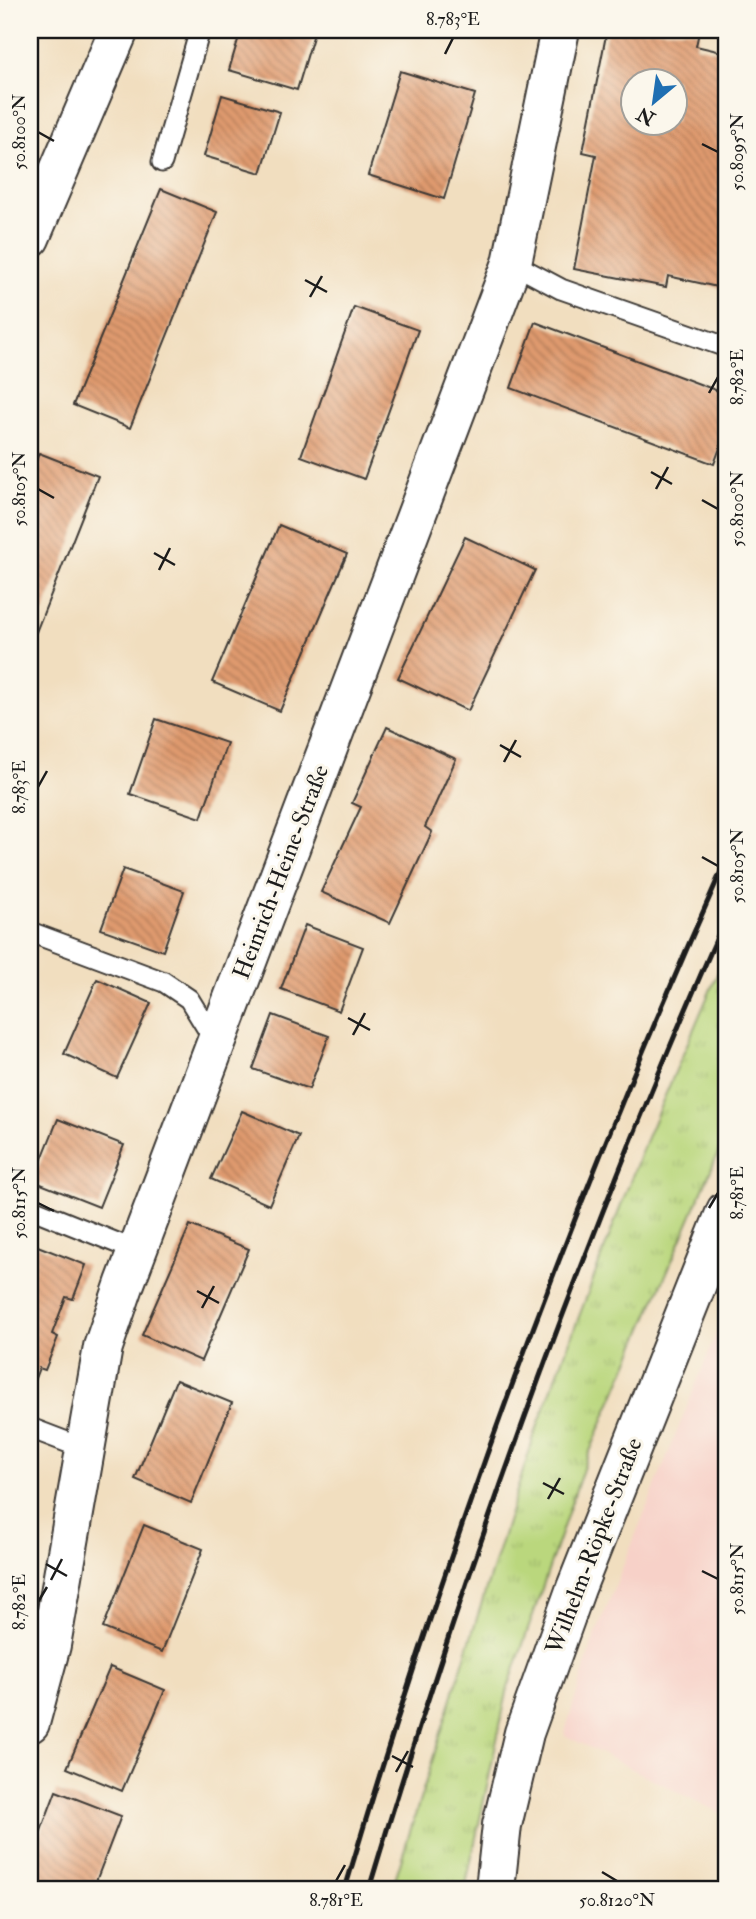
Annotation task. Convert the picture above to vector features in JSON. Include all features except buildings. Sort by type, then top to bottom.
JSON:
[{"type":"street","points":[[30,238],[119,30]]},
{"type":"street","name":"Heinrich-Heine-Straße","points":[[30,1723],[51,1645],[103,1347],[512,263],[560,30]]},
{"type":"street","name":"Wilhelm-Röpke-Straße","points":[[495,1889],[502,1825],[524,1733],[576,1588],[726,1211]]},
{"type":"lane","points":[[162,162],[200,30]]},
{"type":"lane","points":[[512,263],[561,289],[726,347]]},
{"type":"lane","points":[[30,932],[164,982],[189,999],[216,1043]]},
{"type":"lane","points":[[30,1208],[137,1251]]},
{"type":"lane","points":[[30,1428],[85,1449]]},
{"type":"shaded area","points":[[726,1309],[726,1816],[564,1735],[592,1644]]},
{"type":"green space","points":[[726,954],[726,1135],[585,1463],[508,1688],[465,1889],[392,1889],[535,1433],[645,1142]]},
{"type":"railway","points":[[345,1889],[427,1627],[518,1368],[618,1112],[726,860]]},
{"type":"railway","points":[[369,1889],[447,1642],[532,1397],[625,1156],[726,917]]}]
